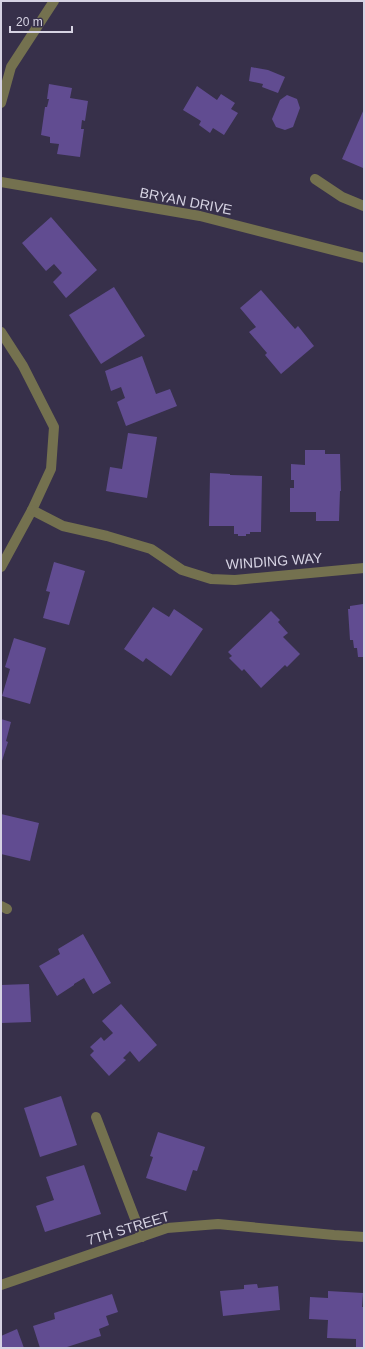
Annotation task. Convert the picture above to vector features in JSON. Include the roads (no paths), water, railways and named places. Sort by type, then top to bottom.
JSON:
[{"type":"street","points":[[1,103],[11,68],[54,1]]},
{"type":"street","points":[[315,179],[342,197],[364,206]]},
{"type":"street","name":"BRYAN DRIVE","points":[[1,182],[200,216],[364,258]]},
{"type":"street","points":[[1,332],[23,366],[54,427],[51,469],[32,510],[1,567]]},
{"type":"street","name":"WINDING WAY","points":[[32,510],[63,526],[107,536],[151,549],[182,570],[212,579],[235,580],[364,568]]},
{"type":"street","points":[[96,1117],[142,1237]]},
{"type":"street","name":"7TH STREET","points":[[1,1284],[167,1228],[218,1224],[364,1237]]}]
